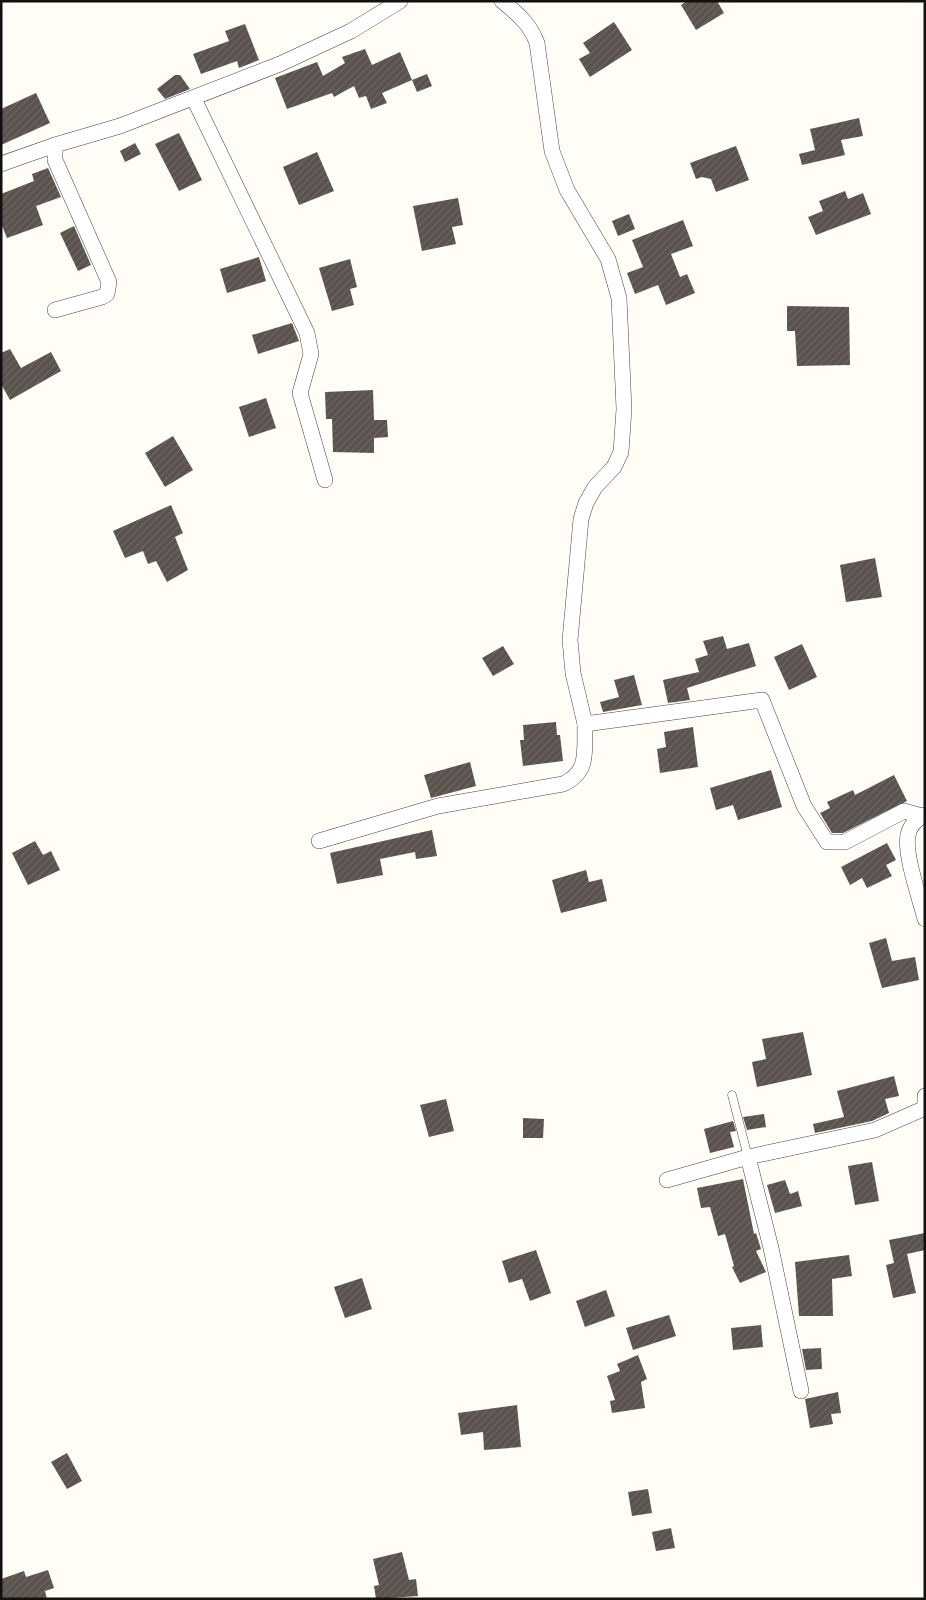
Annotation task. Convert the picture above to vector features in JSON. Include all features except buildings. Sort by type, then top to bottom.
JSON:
[{"type":"street","points":[[1,164],[55,145],[120,126],[194,99],[280,64],[352,32],[400,1]]},
{"type":"street","points":[[319,841],[438,806],[562,784],[572,780],[583,768],[585,724],[573,673],[570,640],[581,519],[586,503],[595,487],[614,467],[621,452],[624,409],[619,298],[608,259],[576,206],[552,151],[538,43],[529,24],[502,1]]},
{"type":"street","points":[[194,99],[307,333],[311,354],[300,393],[324,480]]},
{"type":"street","points":[[55,145],[55,160],[109,282],[106,294],[102,297],[55,310]]},
{"type":"street","points":[[585,724],[762,700],[804,806],[827,842],[845,842],[904,810],[923,816],[910,829],[907,848],[925,919]]},
{"type":"street","points":[[667,1180],[748,1157],[875,1130],[925,1108],[925,1096]]},
{"type":"street","points":[[748,1157],[771,1248],[801,1391]]},
{"type":"lane","points":[[732,1094],[748,1157]]}]
